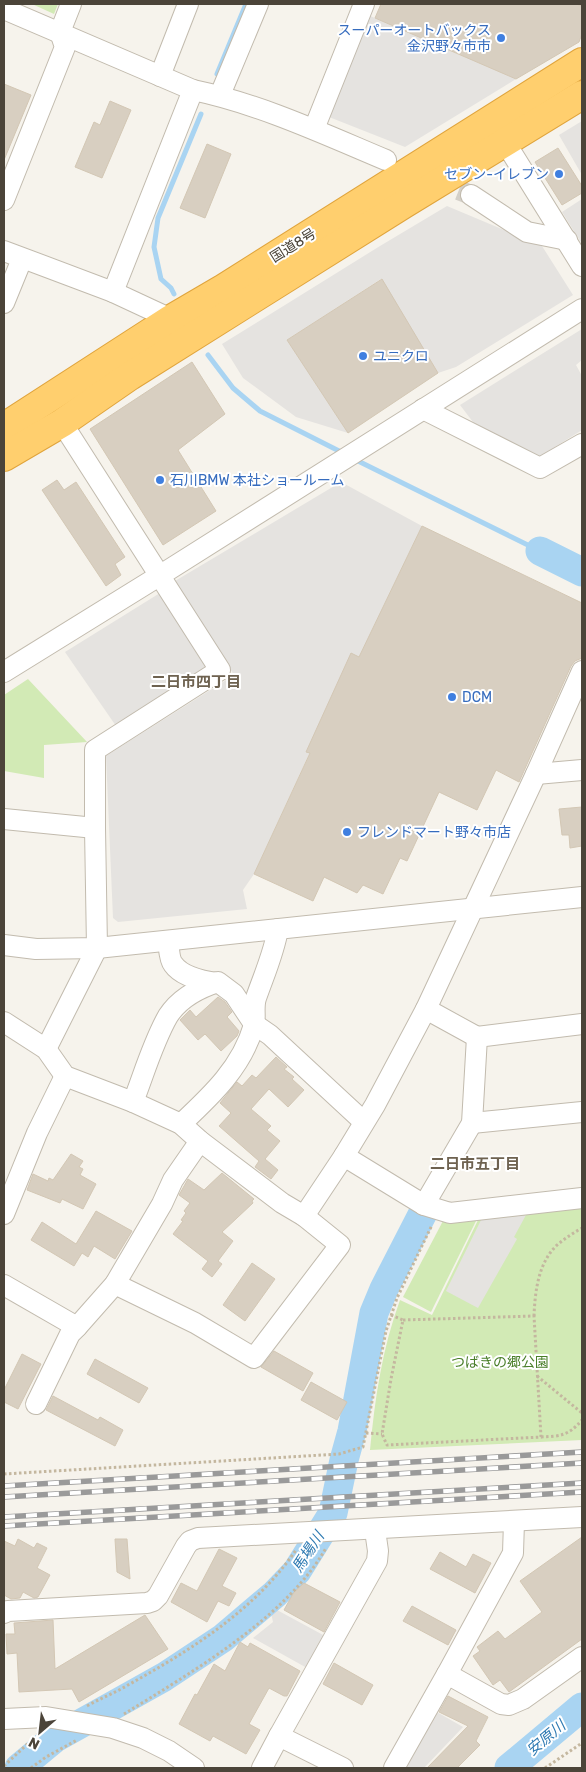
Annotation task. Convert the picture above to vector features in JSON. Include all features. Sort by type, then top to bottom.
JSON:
[{"type":"highway","name":"国道8号","points":[[4,427],[582,62]]},
{"type":"highway","name":"国道8号","points":[[4,457],[62,423],[130,376],[581,95]]},
{"type":"street","points":[[4,200],[65,47],[60,32],[71,4]]},
{"type":"street","points":[[160,76],[188,4]]},
{"type":"street","points":[[220,95],[258,4]]},
{"type":"street","points":[[314,129],[364,4]]},
{"type":"street","points":[[4,9],[193,90],[220,95],[314,129],[386,160]]},
{"type":"street","points":[[113,292],[193,90]]},
{"type":"street","points":[[505,142],[582,266]]},
{"type":"street","points":[[471,195],[527,232],[567,240]]},
{"type":"street","points":[[4,303],[13,255],[113,292],[172,320]]},
{"type":"street","points":[[4,672],[582,309]]},
{"type":"street","points":[[423,409],[540,468],[582,444]]},
{"type":"street","points":[[46,1049],[97,948],[95,750],[220,670],[62,423]]},
{"type":"street","points":[[304,1216],[375,1106],[426,1008],[536,774],[582,671]]},
{"type":"street","points":[[536,774],[582,770]]},
{"type":"street","points":[[4,819],[95,828]]},
{"type":"street","points":[[4,945],[36,949],[97,948],[582,897]]},
{"type":"street","points":[[181,1124],[206,1101],[236,1066],[254,1024],[255,1002],[276,946],[278,929]]},
{"type":"street","points":[[168,940],[172,963],[180,971],[200,981],[217,983],[234,994],[254,1024],[270,1034],[364,1122]]},
{"type":"street","points":[[133,1102],[169,1015],[183,1000],[202,987],[217,983]]},
{"type":"street","points":[[426,1008],[478,1037],[582,1024]]},
{"type":"street","points":[[4,1022],[46,1049],[65,1076],[133,1102],[181,1124],[200,1141],[282,1203],[304,1216],[340,1245],[254,1358],[195,1323],[115,1284]]},
{"type":"street","points":[[432,1208],[472,1123],[478,1037]]},
{"type":"street","points":[[4,1214],[37,1133],[65,1076]]},
{"type":"street","points":[[472,1123],[582,1112]]},
{"type":"street","points":[[36,1404],[70,1334],[115,1284],[162,1204],[173,1180],[200,1141]]},
{"type":"street","points":[[344,1156],[432,1208],[450,1213],[582,1198]]},
{"type":"street","points":[[4,1286],[77,1327]]},
{"type":"street","points":[[4,1613],[8,1611],[147,1603],[153,1601],[158,1596],[186,1546],[190,1541],[198,1538],[375,1530],[582,1517]]},
{"type":"street","points":[[394,1768],[513,1553],[514,1522]]},
{"type":"street","points":[[262,1768],[376,1561],[378,1551],[375,1530]]},
{"type":"street","points":[[447,1674],[501,1704],[509,1705],[523,1699],[582,1657]]},
{"type":"street","points":[[4,1719],[73,1714],[99,1725],[143,1738],[169,1751],[194,1768]]},
{"type":"street","points":[[279,1736],[343,1768]]},
{"type":"path","points":[[4,1474],[339,1454],[363,1447],[386,1331],[432,1208]]},
{"type":"path","points":[[541,1437],[534,1316],[535,1293],[542,1268],[555,1247],[582,1228]]},
{"type":"path","points":[[391,1315],[403,1320],[534,1316]]},
{"type":"path","points":[[403,1320],[382,1434],[387,1445],[562,1436],[576,1427],[582,1420]]},
{"type":"path","points":[[538,1376],[582,1413]]},
{"type":"path","points":[[366,1433],[382,1434]]},
{"type":"path","points":[[73,1714],[126,1687],[169,1662],[243,1609],[275,1579],[298,1547],[319,1532]]},
{"type":"path","points":[[119,1717],[235,1642],[288,1596],[321,1557],[319,1532]]},
{"type":"path","points":[[4,1766],[43,1730]]},
{"type":"path","points":[[31,1768],[46,1757],[83,1738]]},
{"type":"path","points":[[545,1768],[582,1743]]},
{"type":"green space","points":[[32,4],[58,4],[54,14]]},
{"type":"green space","points":[[28,679],[87,742],[44,745],[44,778],[4,771],[4,695]]},
{"type":"green space","name":"つばきの郷公園","points":[[582,1207],[582,1440],[370,1450],[380,1374],[388,1337],[400,1300],[432,1315],[479,1218]]},
{"type":"green space","points":[[444,1219],[477,1219],[431,1312],[403,1297]]},
{"type":"shaded area","points":[[368,15],[516,79],[405,147],[329,117]]},
{"type":"shaded area","points":[[582,121],[582,175],[559,135]]},
{"type":"shaded area","points":[[582,199],[582,244],[562,212]]},
{"type":"shaded area","points":[[447,206],[542,246],[573,295],[456,367],[438,373],[381,279],[287,340],[348,433],[296,417],[243,378],[222,344]]},
{"type":"shaded area","points":[[582,329],[582,360],[576,365],[582,376],[582,430],[539,457],[476,426],[460,405]]},
{"type":"shaded area","points":[[341,482],[422,526],[322,735],[311,750],[254,874],[243,890],[247,909],[118,922],[113,918],[106,756],[234,675],[175,581]]},
{"type":"shaded area","points":[[160,593],[206,668],[116,726],[65,652]]},
{"type":"shaded area","points":[[526,1215],[514,1237],[517,1239],[478,1308],[446,1291],[481,1220]]},
{"type":"shaded area","points":[[277,1610],[325,1636],[307,1668],[253,1638],[273,1622],[271,1613]]},
{"type":"shaded area","points":[[435,1711],[463,1727],[424,1768],[404,1768]]},
{"type":"building","name":"スーパーオートバックス 金沢野々市市","points":[[381,4],[576,4],[582,6],[582,34],[579,42],[516,79],[375,18]]},
{"type":"building","points":[[4,84],[31,95],[4,160]]},
{"type":"building","points":[[110,101],[131,110],[102,178],[75,167],[94,122],[100,125]]},
{"type":"building","points":[[207,144],[231,154],[205,218],[180,208]]},
{"type":"building","name":"セブン-イレブン","points":[[558,148],[582,186],[582,193],[562,205],[535,162]]},
{"type":"building","name":"ユニクロ","points":[[382,279],[438,373],[348,433],[287,340]]},
{"type":"building","name":"石川BMW 本社ショールーム","points":[[192,362],[225,414],[178,450],[216,511],[163,545],[90,429]]},
{"type":"building","points":[[57,480],[64,490],[76,482],[125,557],[115,564],[121,575],[106,586],[42,490]]},
{"type":"building","name":"DCM","points":[[422,526],[582,603],[582,658],[575,661],[571,666],[519,782],[496,770],[477,810],[439,792],[407,861],[400,858],[383,894],[363,885],[357,893],[324,877],[313,901],[254,874],[310,753],[306,752],[351,653],[359,657]]},
{"type":"building","points":[[582,807],[582,846],[570,848],[569,835],[562,835],[559,809]]},
{"type":"building","points":[[218,997],[225,1002],[232,1012],[227,1017],[239,1031],[237,1036],[221,1051],[205,1034],[198,1040],[180,1020],[190,1010],[196,1017]]},
{"type":"building","points":[[276,1057],[287,1067],[284,1069],[294,1077],[292,1079],[304,1090],[288,1107],[269,1089],[251,1109],[271,1126],[267,1130],[280,1141],[265,1159],[278,1170],[271,1179],[255,1167],[259,1161],[219,1126],[231,1113],[220,1103],[237,1082],[242,1086],[252,1075],[256,1078]]},
{"type":"building","points":[[71,1154],[83,1161],[79,1167],[83,1169],[80,1175],[96,1184],[83,1209],[62,1199],[60,1203],[27,1190],[33,1174],[48,1181],[49,1178],[53,1180]]},
{"type":"building","points":[[222,1173],[254,1199],[253,1203],[222,1232],[233,1241],[218,1261],[222,1264],[212,1277],[202,1269],[208,1261],[173,1234],[183,1221],[181,1220],[186,1213],[184,1211],[190,1203],[179,1195],[188,1179],[204,1190]]},
{"type":"building","points":[[96,1211],[132,1231],[115,1259],[94,1246],[88,1257],[82,1253],[74,1266],[31,1240],[42,1222],[76,1244]]},
{"type":"building","points":[[252,1263],[275,1279],[245,1321],[223,1305]]},
{"type":"building","points":[[274,1351],[313,1373],[303,1391],[261,1367]]},
{"type":"building","points":[[22,1354],[41,1364],[18,1409],[4,1402],[4,1390]]},
{"type":"building","points":[[95,1359],[148,1388],[139,1403],[87,1374]]},
{"type":"building","points":[[311,1382],[347,1402],[337,1420],[301,1400]]},
{"type":"building","points":[[53,1396],[98,1420],[100,1417],[123,1430],[115,1446],[46,1410]]},
{"type":"building","points":[[582,1537],[582,1639],[509,1692],[500,1680],[493,1685],[473,1656],[480,1651],[477,1647],[498,1631],[505,1639],[542,1612],[520,1581]]},
{"type":"building","points":[[18,1539],[34,1548],[37,1543],[47,1548],[37,1568],[50,1575],[38,1597],[34,1598],[23,1592],[20,1598],[11,1599],[4,1595],[4,1541],[15,1546]]},
{"type":"building","points":[[115,1539],[127,1539],[130,1579],[117,1572]]},
{"type":"building","points":[[219,1549],[237,1558],[222,1586],[236,1593],[229,1606],[218,1601],[207,1622],[171,1602],[181,1583],[197,1591]]},
{"type":"building","points":[[440,1552],[466,1567],[473,1554],[491,1563],[475,1593],[430,1569]]},
{"type":"building","points":[[304,1583],[340,1602],[324,1632],[284,1610],[294,1592]]},
{"type":"building","points":[[412,1606],[456,1630],[448,1645],[403,1621]]},
{"type":"building","points":[[145,1615],[168,1649],[79,1702],[72,1689],[19,1692],[17,1653],[7,1654],[6,1634],[15,1634],[14,1623],[53,1620],[55,1669]]},
{"type":"building","points":[[240,1642],[248,1647],[250,1643],[300,1671],[287,1696],[269,1688],[249,1724],[260,1730],[246,1754],[213,1736],[210,1741],[179,1724],[214,1664],[225,1671]]},
{"type":"building","points":[[334,1663],[373,1685],[362,1705],[323,1684]]},
{"type":"building","points":[[448,1696],[488,1717],[476,1741],[480,1745],[457,1768],[427,1768],[468,1726],[439,1712]]},
{"type":"waterway","points":[[217,74],[246,4]]},
{"type":"waterway","points":[[174,294],[171,288],[161,279],[154,247],[158,218],[201,114]]},
{"type":"waterway","points":[[208,355],[233,388],[260,411],[345,454]]},
{"type":"waterway","points":[[354,459],[540,551]]},
{"type":"waterway","name":"馬場川","points":[[540,551],[582,572]]},
{"type":"waterway","name":"馬場川","points":[[19,1768],[55,1738],[164,1677],[223,1638],[275,1594],[297,1571],[333,1513],[352,1431],[374,1313],[384,1289],[424,1211]]},
{"type":"waterway","name":"安原川","points":[[509,1768],[582,1707]]},
{"type":"tunnel","points":[[431,179],[471,195]]},
{"type":"railway","points":[[4,1486],[582,1452]]},
{"type":"railway","points":[[4,1497],[582,1463]]},
{"type":"railway","points":[[4,1517],[582,1483]]},
{"type":"railway","points":[[4,1526],[582,1492]]},
{"type":"place","name":"スーパーオートバックス 金沢野々市市","points":[[501,38]]},
{"type":"place","name":"セブン-イレブン","points":[[559,174]]},
{"type":"place","name":"ユニクロ","points":[[363,356]]},
{"type":"place","name":"石川BMW 本社ショールーム","points":[[160,480]]},
{"type":"place","name":"DCM","points":[[452,697]]},
{"type":"place","name":"フレンドマート野々市店","points":[[347,832]]},
{"type":"district","name":"二日市四丁目","points":[[196,682]]},
{"type":"district","name":"二日市五丁目","points":[[475,1164]]}]
